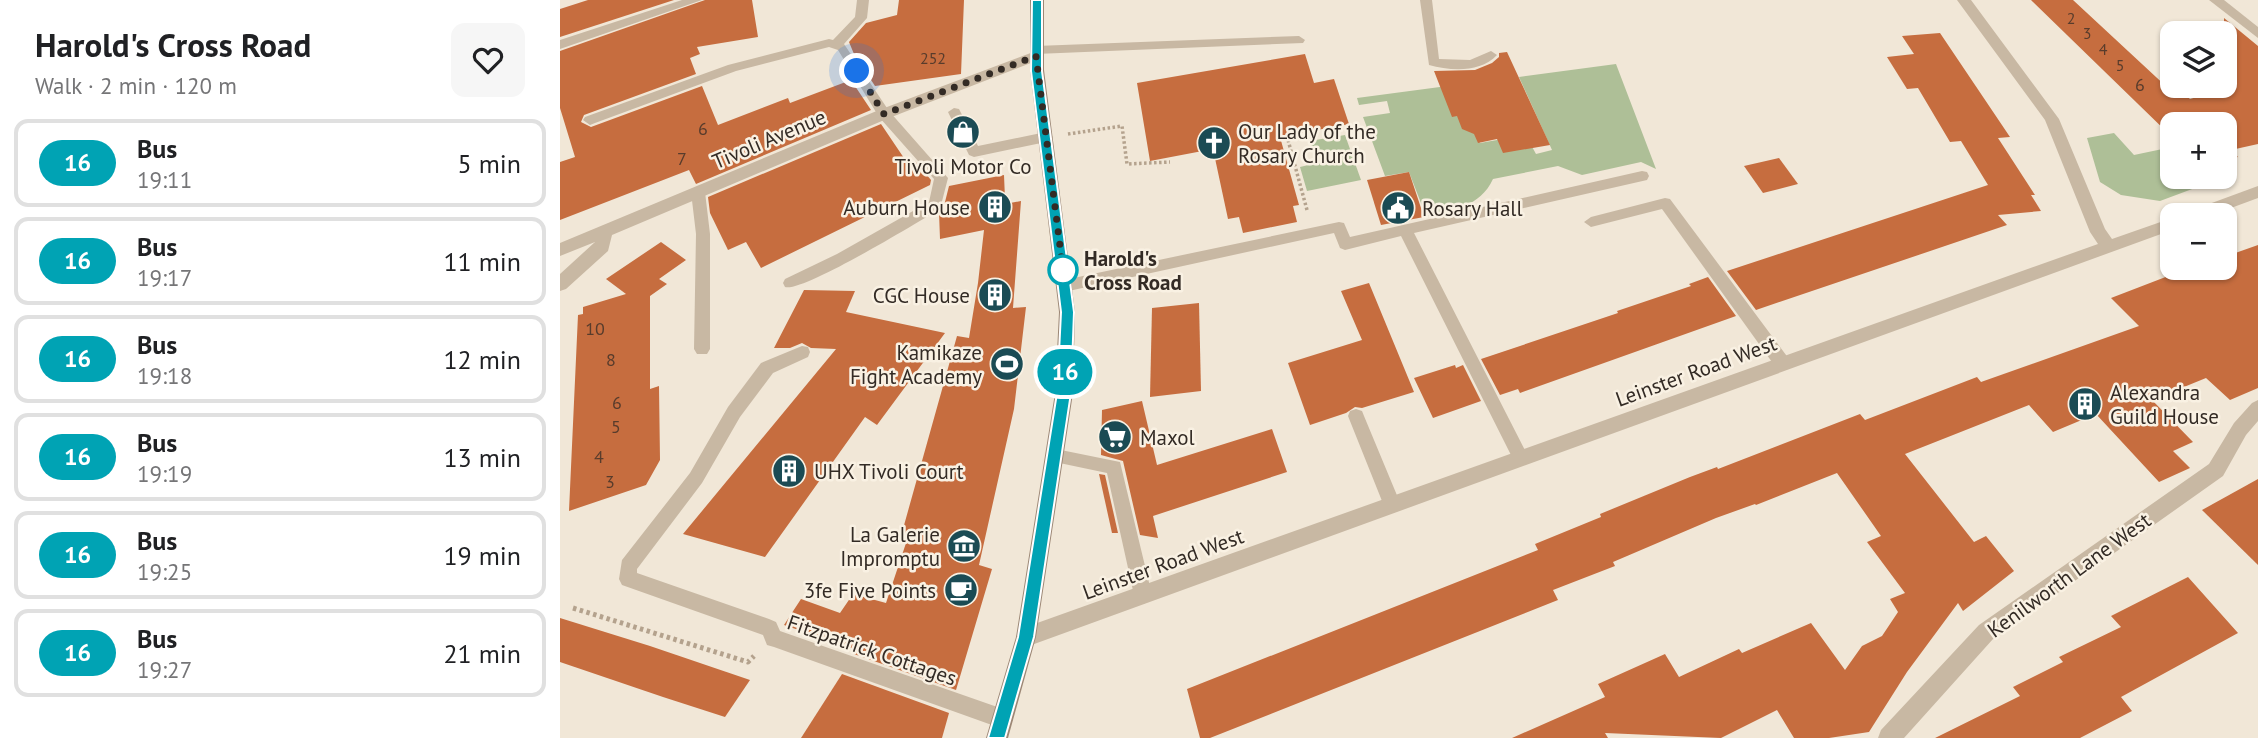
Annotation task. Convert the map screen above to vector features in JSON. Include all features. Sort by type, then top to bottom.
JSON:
[{"type":"main road","points":[[1000,729],[1026,637],[1064,393],[1067,312],[1036,53],[1037,0]]},
{"type":"street","points":[[560,46],[695,0]]},
{"type":"street","points":[[1964,0],[2053,119],[2098,232],[2109,247]]},
{"type":"street","points":[[2216,0],[2258,34]]},
{"type":"street","name":"Tivoli Avenue","points":[[560,250],[1036,53]]},
{"type":"street","points":[[2228,203],[2258,192]]},
{"type":"street","name":"Leinster Road West","points":[[1026,637],[2160,228]]},
{"type":"street","points":[[560,284],[602,247],[605,231]]},
{"type":"street","name":"Kenilworth Lane West","points":[[1889,738],[1986,632],[2216,470],[2254,412]]},
{"type":"lane","points":[[836,45],[861,18],[863,0]]},
{"type":"lane","points":[[1426,0],[1433,62],[1446,66],[1481,63],[1491,55]]},
{"type":"lane","points":[[1036,53],[1299,40]]},
{"type":"lane","points":[[590,120],[732,68],[830,43],[842,47],[884,114],[941,178],[935,205],[842,258],[790,283]]},
{"type":"lane","points":[[954,112],[974,152],[1046,137]]},
{"type":"lane","points":[[1064,286],[1339,227],[1345,244],[1642,176]]},
{"type":"lane","points":[[698,192],[703,234],[702,349]]},
{"type":"lane","points":[[1591,222],[1665,203],[1783,364]]},
{"type":"lane","points":[[1405,230],[1521,458]]},
{"type":"lane","points":[[774,638],[769,628],[628,579],[628,566],[696,478],[734,412],[767,368],[802,352]]},
{"type":"lane","points":[[1356,416],[1392,506]]},
{"type":"lane","points":[[1056,456],[1114,467],[1143,595]]},
{"type":"lane","name":"Fitzpatrick Cottages","points":[[774,638],[1000,729]]},
{"type":"path","points":[[1046,137],[1122,126],[1127,164],[1170,162]]},
{"type":"path","points":[[1287,140],[1312,232]]},
{"type":"path","name":"Fitzpatrick Cottages","points":[[573,608],[748,662],[774,638]]},
{"type":"green space","points":[[1616,64],[1656,169],[1641,162],[1582,175],[1558,166],[1493,179],[1481,196],[1465,206],[1426,216],[1409,172],[1385,176],[1363,117],[1390,113],[1387,101],[1359,105],[1357,98],[1455,85],[1480,143],[1497,140],[1530,143],[1536,154],[1552,150],[1519,77]]},
{"type":"green space","points":[[2114,133],[2134,155],[2160,150],[2160,189],[2192,189],[2160,201],[2121,195],[2100,182],[2087,138]]},
{"type":"green space","points":[[1345,135],[1361,180],[1307,191],[1300,167],[1317,163],[1310,141]]},
{"type":"building","points":[[588,0],[674,0],[560,37],[560,9]]},
{"type":"building","points":[[705,0],[752,0],[758,37],[697,47],[700,54],[690,58],[696,74],[584,115],[581,122],[591,127],[702,86],[718,125],[788,98],[790,103],[851,80],[871,110],[696,184],[689,170],[560,220],[560,162],[575,157],[560,108],[560,51]]},
{"type":"building","points":[[899,0],[964,0],[961,74],[875,86],[849,42],[866,23],[897,15]]},
{"type":"building","points":[[2031,0],[2073,0],[2160,81],[2160,98],[2237,98],[2237,29],[2258,46],[2258,144],[2237,149],[2237,112],[2160,112],[2160,125]]},
{"type":"building","points":[[1940,33],[2010,137],[1998,138],[2035,195],[2031,195],[2041,211],[1998,215],[2007,225],[1756,310],[1727,271],[1988,185],[1961,141],[1950,142],[1918,88],[1907,89],[1887,57],[1914,54],[1902,36]]},
{"type":"building","points":[[1507,52],[1550,145],[1503,153],[1497,139],[1478,143],[1474,134],[1462,129],[1457,116],[1452,117],[1434,71],[1475,70],[1492,63],[1499,57],[1499,53]]},
{"type":"building","name":"Our Lady of the Rosary Church","points":[[1305,54],[1314,83],[1334,79],[1349,124],[1280,137],[1299,205],[1293,206],[1297,222],[1243,233],[1239,217],[1228,219],[1213,149],[1150,161],[1137,83]]},
{"type":"building","points":[[881,124],[908,164],[915,161],[931,180],[930,185],[761,268],[746,242],[728,250],[710,213],[708,197]]},
{"type":"building","points":[[1779,158],[1798,184],[1763,193],[1744,166]]},
{"type":"building","name":"Rosary Hall","points":[[1409,172],[1424,217],[1381,225],[1367,180]]},
{"type":"building","points":[[1004,175],[1005,199],[1010,198],[1010,203],[1021,201],[1013,308],[1026,307],[1014,409],[979,565],[992,569],[956,690],[854,654],[857,650],[784,625],[801,599],[840,613],[853,594],[886,603],[908,537],[901,536],[957,336],[969,338],[978,283],[984,230],[940,239],[939,212],[943,210],[949,186]]},
{"type":"building","points":[[661,242],[686,260],[659,279],[667,284],[650,296],[650,389],[659,386],[660,460],[646,485],[569,511],[578,315],[583,314],[583,307],[626,294],[606,279]]},
{"type":"building","points":[[2258,245],[2258,388],[2230,400],[2206,378],[2152,400],[2193,442],[2173,451],[2190,468],[2159,482],[2096,414],[2053,432],[2029,405],[1905,454],[1974,542],[1986,536],[2014,571],[1963,611],[1958,603],[1907,672],[1869,732],[1829,738],[1794,738],[1777,710],[1721,738],[1605,733],[1608,738],[1512,738],[1605,697],[1598,684],[1665,654],[1679,677],[1739,649],[1742,653],[1811,623],[1845,670],[1862,646],[1882,636],[1898,612],[1890,599],[1905,593],[1867,542],[1881,536],[1837,473],[1716,518],[1613,562],[1615,566],[1553,590],[1558,600],[1210,738],[1200,738],[1187,689],[1538,550],[1535,544],[1690,477],[1717,467],[1718,469],[1860,414],[1865,420],[1977,377],[1981,382],[2139,326],[2111,298],[2160,279],[2237,280],[2237,252]]},
{"type":"building","points":[[1708,277],[1736,316],[1520,393],[1518,389],[1500,395],[1481,359],[1618,313],[1617,311],[1691,286],[1689,284]]},
{"type":"building","points":[[1369,283],[1414,392],[1362,408],[1355,407],[1346,413],[1310,425],[1288,363],[1362,340],[1341,291]]},
{"type":"building","points":[[804,290],[855,291],[846,312],[945,333],[877,425],[865,417],[765,557],[683,534],[836,349],[811,348],[802,343],[790,348],[774,348]]},
{"type":"building","points":[[1199,303],[1201,391],[1150,397],[1152,308]]},
{"type":"building","points":[[1455,365],[1456,368],[1463,365],[1481,401],[1433,418],[1414,378]]},
{"type":"building","points":[[1142,401],[1157,465],[1272,429],[1287,472],[1153,516],[1158,538],[1140,535],[1123,461],[1101,455],[1102,410]]},
{"type":"building","points":[[1099,474],[1105,475],[1118,533],[1112,533]]},
{"type":"building","points":[[2258,479],[2258,565],[2202,510]]},
{"type":"building","points":[[2188,577],[2238,633],[2121,697],[2132,711],[2080,738],[1935,738],[2020,696],[2013,687],[2063,662],[2059,657],[2121,627],[2111,616]]},
{"type":"building","points":[[560,618],[750,680],[725,717],[663,697],[560,662]]},
{"type":"building","points":[[842,674],[949,713],[942,738],[801,738]]},
{"type":"bus line","name":"16","points":[[997,738],[1026,637],[1064,393],[1067,312],[1051,169],[1040,104],[1036,56],[1037,0]]},
{"type":"place","name":"Tivoli Motor Co","points":[[963,132]]},
{"type":"place","name":"Our Lady of the Rosary Church","points":[[1214,143]]},
{"type":"place","name":"Auburn House","points":[[995,207]]},
{"type":"place","name":"Rosary Hall","points":[[1398,208]]},
{"type":"place","name":"Harold's Cross Road","points":[[1063,270]]},
{"type":"place","name":"CGC House","points":[[995,295]]},
{"type":"place","name":"Kamikaze Fight Academy","points":[[1007,364]]},
{"type":"place","name":"Alexandra Guild House","points":[[2085,404]]},
{"type":"place","name":"Maxol","points":[[1115,437]]},
{"type":"place","name":"UHX Tivoli Court","points":[[789,471]]},
{"type":"place","name":"La Galerie Impromptu","points":[[964,546]]},
{"type":"place","name":"3fe Five Points","points":[[961,590]]},
{"type":"route","points":[[857,71],[884,114],[1036,56],[1063,270]]}]
